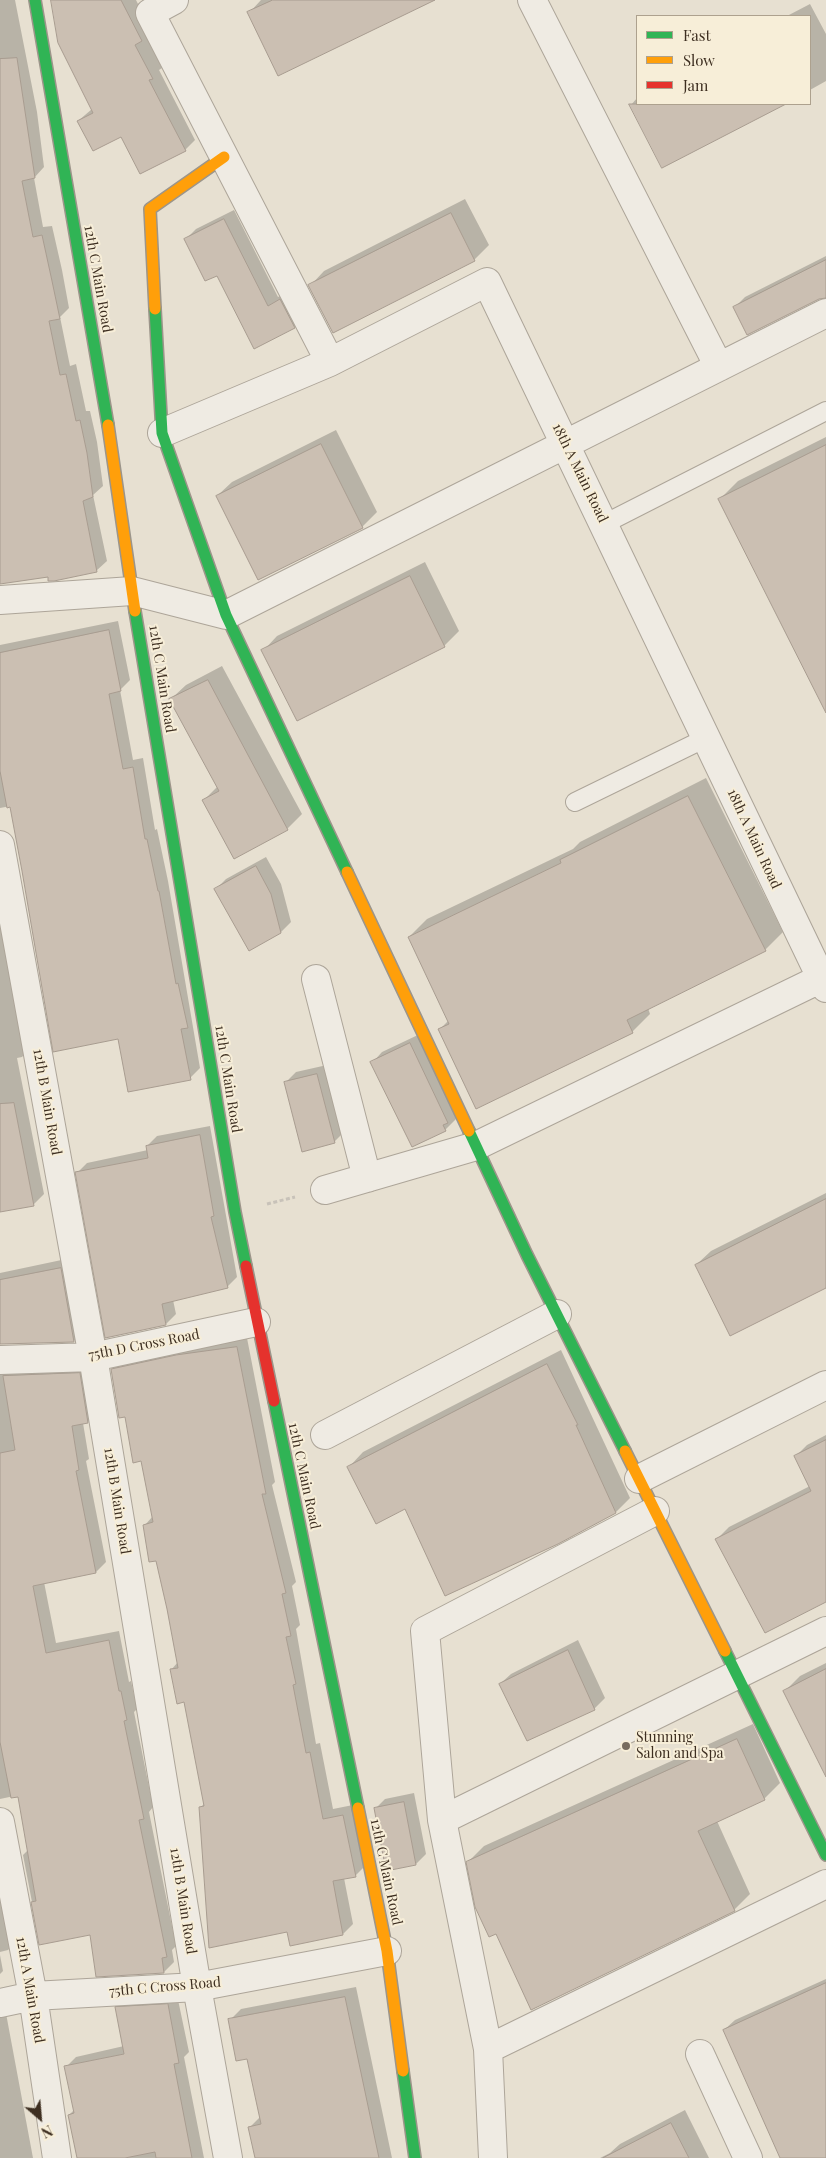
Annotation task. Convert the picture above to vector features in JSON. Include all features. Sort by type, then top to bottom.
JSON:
[{"type":"street","name":"12th C Main Road","points":[[35,0],[115,468],[132,591],[235,1212],[256,1322],[388,1951],[415,2158]]},
{"type":"street","points":[[174,0],[150,13],[330,362]]},
{"type":"street","points":[[532,0],[719,367]]},
{"type":"street","points":[[224,157],[150,209],[162,433],[226,616],[557,1314],[826,1855]]},
{"type":"street","name":"18th A Main Road","points":[[162,433],[330,362],[486,282],[824,981]]},
{"type":"street","points":[[0,600],[132,591],[226,616],[826,313]]},
{"type":"street","name":"12th B Main Road","points":[[0,845],[93,1357],[197,1987],[228,2158]]},
{"type":"street","points":[[316,979],[367,1178]]},
{"type":"street","points":[[325,1190],[476,1146],[824,981]]},
{"type":"street","points":[[325,1434],[557,1314]]},
{"type":"street","name":"75th D Cross Road","points":[[0,1360],[93,1357],[256,1322]]},
{"type":"street","points":[[639,1479],[826,1385]]},
{"type":"street","points":[[493,2158],[488,2049],[442,1820],[426,1631],[655,1511]]},
{"type":"street","points":[[442,1820],[826,1631]]},
{"type":"street","name":"12th A Main Road","points":[[0,1822],[33,1996],[57,2158]]},
{"type":"street","points":[[488,2049],[826,1884]]},
{"type":"street","name":"75th C Cross Road","points":[[0,2002],[33,1996],[197,1987],[388,1951]]},
{"type":"street","points":[[700,2054],[748,2158]]},
{"type":"lane","points":[[604,524],[826,411]]},
{"type":"lane","points":[[576,802],[706,738]]},
{"type":"path","points":[[235,1212],[325,1190]]},
{"type":"building","points":[[51,0],[121,0],[142,41],[135,45],[153,79],[149,80],[186,151],[140,174],[121,137],[93,151],[77,121],[93,113],[58,43]]},
{"type":"building","points":[[273,0],[435,0],[278,76],[247,12]]},
{"type":"building","points":[[17,58],[35,178],[22,181],[33,237],[42,235],[60,319],[49,321],[60,375],[66,374],[76,421],[80,420],[87,453],[93,497],[83,501],[97,572],[54,581],[48,581],[48,577],[0,584],[0,59]]},
{"type":"building","points":[[629,104],[784,105],[662,168]]},
{"type":"building","points":[[451,213],[475,261],[333,333],[308,285]]},
{"type":"building","points":[[224,219],[268,306],[280,299],[295,328],[254,349],[217,276],[205,281],[184,239]]},
{"type":"building","points":[[826,260],[826,298],[819,299],[747,335],[733,307]]},
{"type":"building","points":[[321,444],[363,528],[258,580],[216,496]]},
{"type":"building","points":[[826,445],[826,713],[718,499]]},
{"type":"building","points":[[410,576],[445,647],[297,721],[261,650]]},
{"type":"building","points":[[109,630],[121,691],[109,694],[123,769],[133,767],[145,839],[147,839],[159,891],[176,984],[178,983],[188,1028],[181,1029],[191,1080],[128,1092],[118,1039],[53,1052],[10,807],[7,808],[0,771],[0,653]]},
{"type":"building","points":[[208,680],[288,830],[234,859],[202,800],[219,791],[169,699]]},
{"type":"building","points":[[688,796],[766,951],[627,1020],[633,1033],[476,1109],[438,1029],[449,1024],[408,937],[561,863],[560,860]]},
{"type":"building","points":[[256,866],[271,894],[281,933],[249,951],[214,889]]},
{"type":"building","points":[[410,1043],[448,1123],[443,1125],[446,1131],[412,1147],[370,1062]]},
{"type":"building","points":[[317,1074],[335,1143],[302,1152],[284,1082]]},
{"type":"building","points":[[14,1103],[34,1206],[0,1212],[0,1104]]},
{"type":"building","points":[[200,1135],[214,1216],[211,1217],[228,1288],[162,1304],[166,1325],[105,1338],[75,1172],[148,1158],[146,1146]]},
{"type":"building","points":[[826,1199],[826,1288],[730,1336],[695,1265]]},
{"type":"building","points":[[61,1268],[74,1342],[0,1344],[0,1280]]},
{"type":"building","points":[[237,1347],[266,1494],[262,1494],[286,1593],[282,1594],[291,1636],[286,1637],[296,1684],[293,1685],[306,1753],[310,1752],[323,1819],[343,1815],[356,1877],[333,1881],[343,1935],[290,1946],[287,1932],[209,1948],[199,1807],[204,1806],[184,1702],[177,1704],[170,1669],[178,1668],[167,1609],[156,1561],[149,1562],[143,1525],[153,1522],[141,1461],[133,1463],[125,1417],[119,1418],[111,1369],[176,1355]]},
{"type":"building","points":[[547,1364],[578,1425],[576,1425],[616,1513],[558,1544],[445,1596],[405,1509],[376,1524],[347,1467]]},
{"type":"building","points":[[80,1373],[88,1423],[72,1426],[79,1470],[76,1471],[96,1573],[33,1586],[46,1653],[109,1640],[127,1720],[124,1721],[144,1819],[139,1820],[167,1957],[162,1958],[164,1973],[96,1977],[90,1935],[39,1945],[31,1902],[36,1901],[18,1797],[11,1798],[0,1742],[0,1453],[15,1450],[3,1376]]},
{"type":"building","points":[[826,1440],[826,1602],[765,1633],[715,1539],[811,1491],[794,1456]]},
{"type":"building","points":[[568,1650],[595,1710],[527,1741],[499,1684]]},
{"type":"building","points":[[826,1669],[826,1777],[783,1691]]},
{"type":"building","points":[[737,1739],[765,1800],[698,1831],[735,1911],[531,2010],[496,1934],[489,1937],[475,1907],[466,1862]]},
{"type":"building","points":[[404,1802],[416,1865],[386,1871],[374,1808]]},
{"type":"building","points":[[826,1983],[826,2158],[780,2158],[723,2030]]},
{"type":"building","points":[[345,1997],[379,2158],[255,2158],[248,2127],[261,2124],[247,2059],[236,2061],[228,2019]]},
{"type":"building","points":[[168,2004],[179,2063],[174,2064],[192,2158],[156,2158],[155,2152],[125,2158],[77,2158],[68,2115],[74,2113],[64,2066],[124,2054],[115,2007]]},
{"type":"building","points":[[671,2123],[689,2158],[603,2158]]},
{"type":"traffic: fast","points":[[35,0],[108,425]]},
{"type":"traffic: fast","points":[[155,309],[162,433],[226,615],[347,872]]},
{"type":"traffic: fast","points":[[135,611],[235,1212],[246,1266]]},
{"type":"traffic: fast","points":[[469,1131],[527,1255],[625,1451]]},
{"type":"traffic: fast","points":[[274,1401],[358,1808]]},
{"type":"traffic: fast","points":[[725,1651],[826,1855]]},
{"type":"traffic: fast","points":[[403,2071],[415,2158]]},
{"type":"traffic: slow","points":[[155,309],[150,209],[224,157]]},
{"type":"traffic: slow","points":[[108,425],[135,611]]},
{"type":"traffic: slow","points":[[347,872],[469,1131]]},
{"type":"traffic: slow","points":[[625,1451],[725,1651]]},
{"type":"traffic: slow","points":[[358,1808],[387,1951],[403,2071]]},
{"type":"traffic: jam","points":[[246,1266],[274,1401]]},
{"type":"place","name":"Stunning Salon and Spa","points":[[626,1746]]}]
